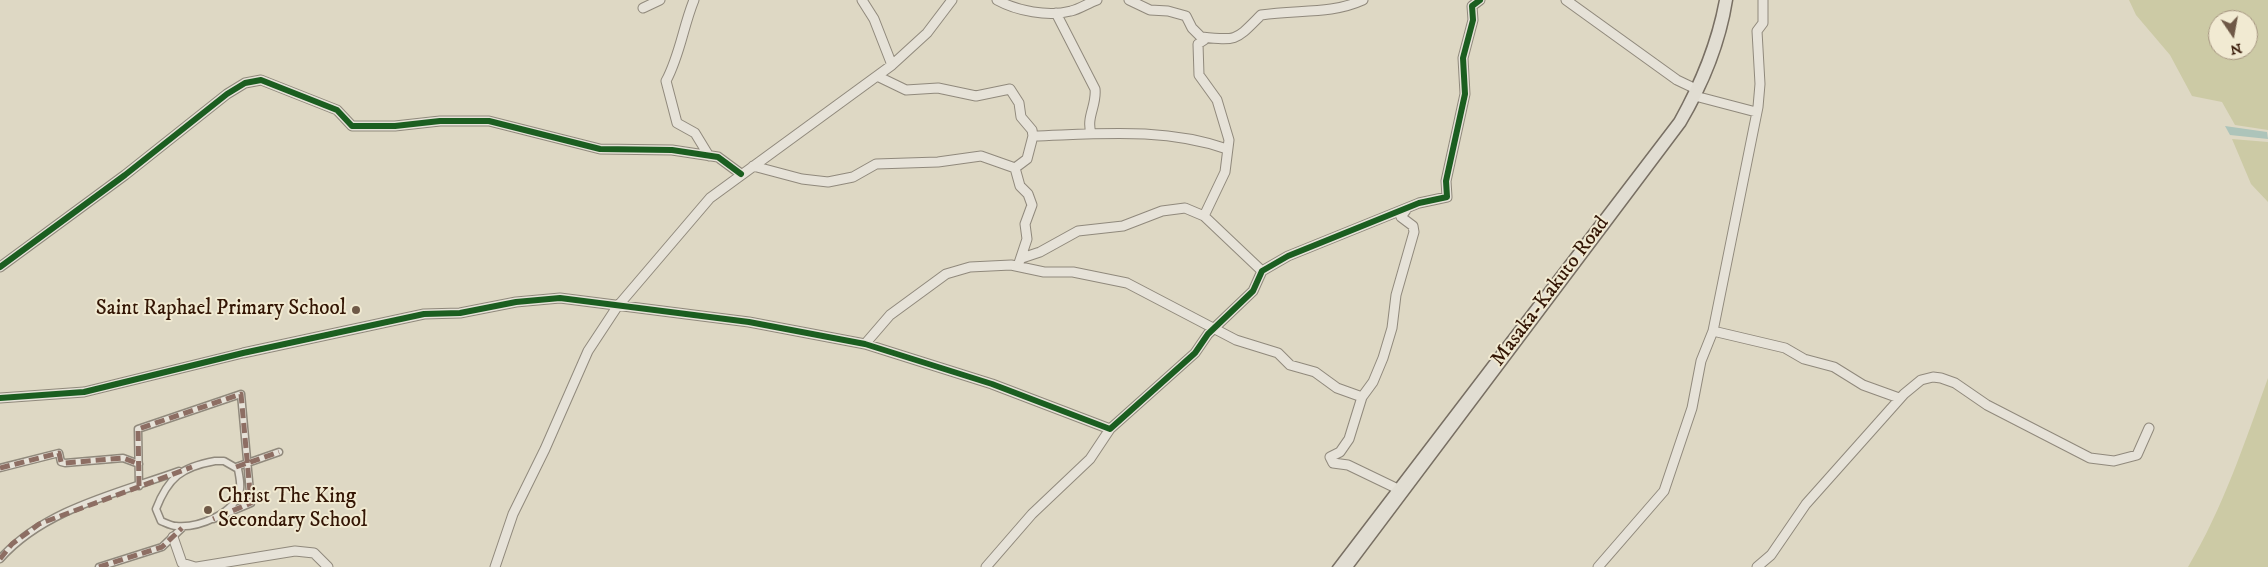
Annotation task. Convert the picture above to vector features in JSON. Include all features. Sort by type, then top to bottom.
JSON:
[{"type":"highway","name":"Masaka-Kakuto Road","points":[[1342,567],[1674,130],[1697,93],[1716,48],[1726,0]]},
{"type":"street","points":[[642,8],[660,0]]},
{"type":"street","points":[[694,0],[686,19],[676,63],[666,81],[677,123],[695,133],[709,156]]},
{"type":"street","points":[[862,0],[874,19],[892,65]]},
{"type":"street","points":[[495,567],[513,514],[545,449],[588,351],[618,307],[696,211],[741,174],[807,129],[892,65],[927,33],[952,0]]},
{"type":"street","points":[[997,0],[1008,5],[1056,12],[1072,11],[1097,0]]},
{"type":"street","points":[[1129,0],[1150,10],[1180,13],[1186,16],[1192,28],[1202,37],[1228,41],[1234,39],[1261,15],[1280,12],[1332,10],[1345,8],[1363,0]]},
{"type":"street","points":[[986,567],[1048,499],[1075,477],[1099,450],[1110,429],[1195,353],[1215,328],[1253,291],[1262,271],[1288,256],[1406,210],[1419,202],[1435,202],[1447,197],[1446,181],[1465,94],[1463,58],[1473,20],[1472,6],[1480,0]]},
{"type":"street","points":[[1566,0],[1697,93],[1756,112]]},
{"type":"street","points":[[1598,567],[1654,504],[1666,486],[1692,408],[1701,361],[1713,331],[1734,235],[1756,112],[1760,84],[1757,31],[1763,24],[1763,0]]},
{"type":"street","points":[[1056,12],[1073,48],[1082,59],[1095,88],[1096,98],[1088,116],[1087,124],[1091,133]]},
{"type":"street","points":[[1202,37],[1204,40],[1198,44],[1199,75],[1217,100],[1229,140],[1225,172],[1204,216]]},
{"type":"street","points":[[877,76],[906,90],[938,88],[976,96],[1008,88],[1019,103],[1021,117],[1032,130],[1033,136],[1027,159],[1015,168]]},
{"type":"street","points":[[0,266],[125,175],[221,98],[253,80],[261,80],[332,108],[352,126],[395,126],[440,122],[489,121],[530,130],[600,150],[672,150],[718,157],[741,174]]},
{"type":"street","points":[[1033,136],[1146,133],[1191,138],[1227,149]]},
{"type":"street","points":[[753,166],[788,178],[823,181],[849,179],[856,176],[866,167],[882,163],[938,162],[981,156],[989,157],[1015,168]]},
{"type":"street","points":[[1015,168],[1018,181],[1028,194],[1033,209],[1026,224],[1028,238],[1020,262]]},
{"type":"street","points":[[865,344],[890,315],[946,274],[976,266],[1020,262],[1078,231],[1122,226],[1162,211],[1185,208],[1204,216],[1262,271]]},
{"type":"street","points":[[1400,490],[1348,465],[1337,465],[1331,461],[1332,454],[1340,452],[1349,439],[1362,398],[1373,382],[1392,328],[1392,315],[1396,295],[1414,232],[1413,226],[1401,217],[1406,210]]},
{"type":"street","points":[[1020,262],[1044,272],[1074,272],[1127,283],[1236,340],[1278,353],[1290,365],[1315,372],[1337,388],[1362,398]]},
{"type":"street","points":[[0,398],[84,392],[243,353],[424,314],[460,313],[516,302],[560,298],[618,307],[716,317],[865,344],[992,384],[1110,429]]},
{"type":"street","points":[[1713,331],[1785,348],[1804,359],[1834,367],[1863,385],[1899,398]]},
{"type":"street","points":[[1757,567],[1771,555],[1806,504],[1892,409],[1899,398],[1922,380],[1933,377],[1949,380],[1986,404],[2090,458],[2103,461],[2129,459],[2137,455],[2150,428]]},
{"type":"street","points":[[139,486],[138,429],[242,394],[250,503],[201,524],[182,528],[169,526],[162,522],[158,515],[157,507],[164,489],[181,473],[192,466]]},
{"type":"street","points":[[236,467],[279,452]]},
{"type":"street","points":[[0,468],[59,453],[61,462],[65,464],[123,458],[139,464]]},
{"type":"street","points":[[0,558],[12,544],[39,524],[192,466],[224,461],[236,467],[241,476],[238,494],[223,512],[213,519]]},
{"type":"street","points":[[99,567],[152,552],[182,528]]},
{"type":"street","points":[[172,537],[182,564],[196,567],[295,551],[314,553],[328,567]]},
{"type":"shaded area","points":[[2129,0],[2268,0],[2268,130],[2235,125],[2222,102],[2192,96],[2170,55],[2136,15]]},
{"type":"shaded area","points":[[2225,126],[2267,132],[2268,139],[2230,135]]},
{"type":"shaded area","points":[[2232,139],[2268,142],[2268,202],[2251,184]]},
{"type":"shaded area","points":[[2268,378],[2268,567],[2188,567],[2201,545],[2223,498]]},
{"type":"marked path","points":[[139,486],[138,429],[241,394],[251,503],[213,519]]},
{"type":"marked path","points":[[236,467],[279,452]]},
{"type":"marked path","points":[[0,468],[59,453],[61,462],[65,463],[123,458],[139,464]]},
{"type":"marked path","points":[[0,559],[12,544],[39,524],[192,467]]},
{"type":"marked path","points":[[99,567],[162,547],[182,528]]},
{"type":"cycle path","points":[[0,398],[84,392],[243,353],[424,314],[460,313],[516,302],[560,298],[617,307],[749,322],[865,344],[992,384],[1110,429],[1195,353],[1208,334],[1253,291],[1262,271],[1288,256],[1411,208],[1419,203],[1447,197],[1446,181],[1465,94],[1463,58],[1473,20],[1472,6],[1480,0]]},
{"type":"cycle path","points":[[0,267],[125,175],[227,94],[245,83],[261,80],[337,110],[352,126],[395,126],[440,121],[489,121],[600,149],[672,150],[718,157],[741,174]]},
{"type":"place","name":"Saint Raphael Primary School","points":[[356,310]]},
{"type":"place","name":"Christ The King Secondary School","points":[[208,510]]}]
